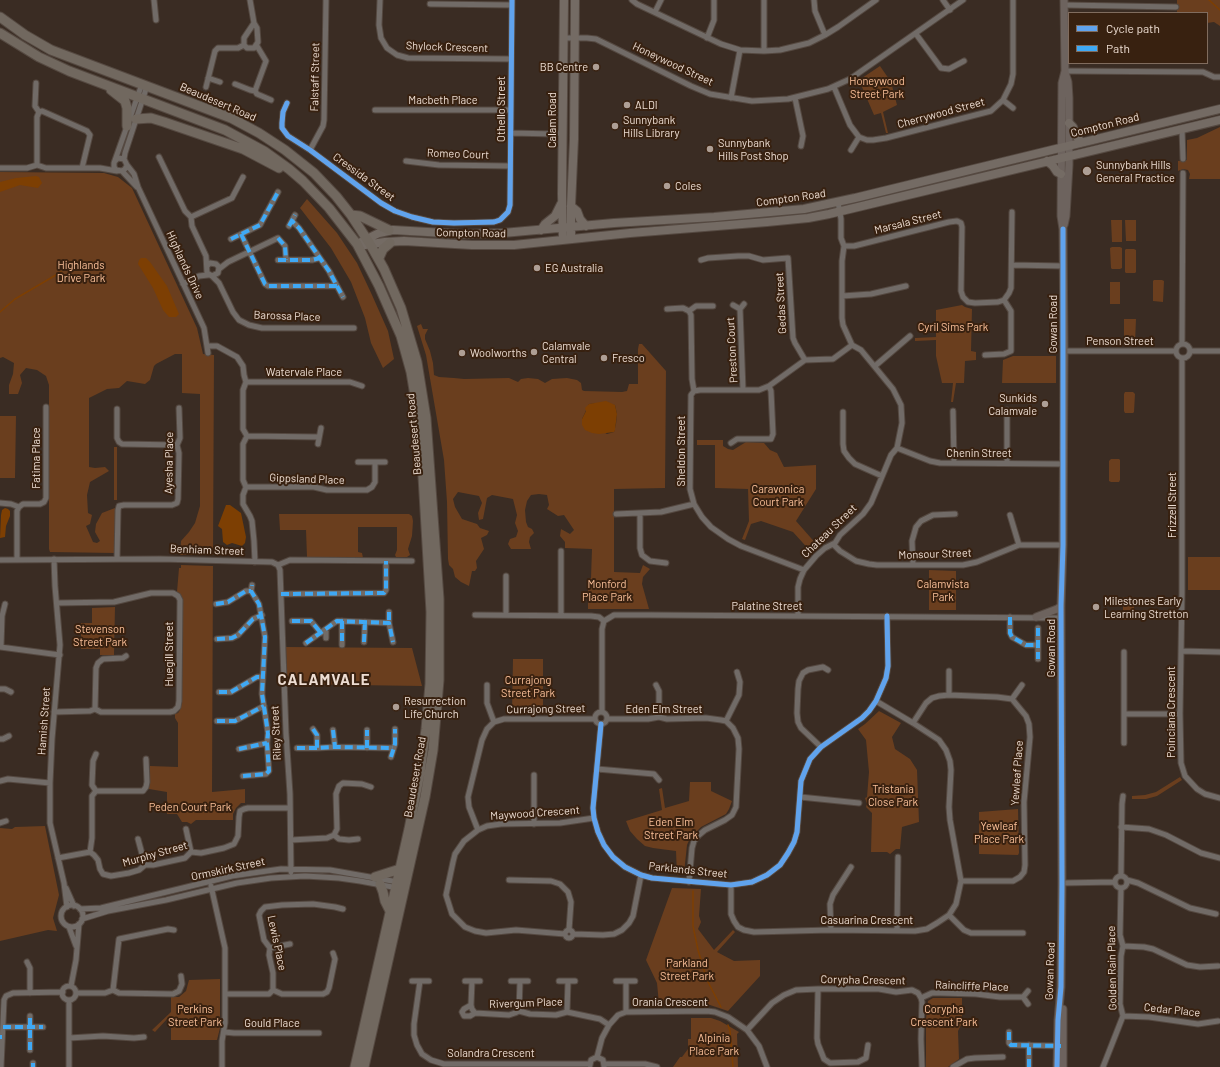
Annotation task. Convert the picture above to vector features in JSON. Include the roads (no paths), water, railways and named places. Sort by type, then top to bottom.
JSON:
[{"type":"highway","name":"Beaudesert Road","points":[[0,17],[25,35],[51,50],[231,118],[273,141],[314,173],[336,196],[351,215],[379,258],[390,280],[401,308],[419,373],[426,424],[438,599],[439,680],[433,750],[425,797],[400,886],[364,1067]]},
{"type":"highway","name":"Beaudesert Road","points":[[0,33],[52,64],[235,134],[268,154],[303,181],[329,208],[357,245],[390,309],[405,348],[412,372],[417,401],[421,444],[431,612],[430,684],[420,773],[400,869],[400,886],[390,911],[355,1067]]},
{"type":"highway","points":[[104,84],[125,102],[127,108],[127,126]]},
{"type":"highway","points":[[136,119],[157,119],[243,149],[275,166],[293,178],[303,181]]},
{"type":"highway","points":[[351,215],[360,216],[389,230]]},
{"type":"highway","points":[[379,258],[385,247],[390,242]]},
{"type":"highway","points":[[390,911],[385,902],[383,892],[378,881],[400,869]]},
{"type":"main road","name":"Calam Road","points":[[564,0],[562,228],[567,240]]},
{"type":"main road","name":"Calam Road","points":[[567,240],[571,227],[571,173],[574,144],[575,0]]},
{"type":"main road","name":"Gowan Road","points":[[1065,2],[1065,71],[1069,93],[1069,123],[1065,146]]},
{"type":"main road","name":"Gowan Road","points":[[1063,229],[1066,216],[1062,82],[1065,71]]},
{"type":"main road","points":[[563,132],[568,130],[569,105],[574,96]]},
{"type":"main road","name":"Compton Road","points":[[357,245],[369,241],[379,233],[397,229],[480,234],[787,211],[838,202],[1220,109]]},
{"type":"main road","name":"Compton Road","points":[[369,241],[411,241],[466,245],[499,245],[812,217],[1220,120]]},
{"type":"main road","points":[[1069,123],[1073,127],[1076,136],[1082,142]]},
{"type":"main road","name":"Gowan Road","points":[[1057,1067],[1060,1046],[1063,996],[1061,987],[1061,606],[1063,545],[1064,351],[1061,174],[1065,157]]},
{"type":"main road","points":[[1047,161],[1057,172],[1061,174]]},
{"type":"main road","points":[[541,230],[545,224],[555,216],[562,202]]},
{"type":"main road","points":[[571,206],[577,211],[586,226]]},
{"type":"main road","points":[[1036,617],[1061,606]]},
{"type":"main road","name":"Gowan Road","points":[[1060,1046],[1063,1067]]},
{"type":"street","points":[[154,0],[156,20]]},
{"type":"street","points":[[250,0],[259,40],[257,46],[266,61],[255,91]]},
{"type":"street","name":"Falstaff Street","points":[[310,150],[323,126],[324,120],[326,0]]},
{"type":"street","name":"Shylock Crescent","points":[[380,0],[379,25],[381,38],[387,48],[397,55],[408,58],[511,59]]},
{"type":"street","points":[[632,0],[637,4],[707,38],[740,50],[764,51],[780,50],[809,43],[825,35],[876,0]]},
{"type":"street","points":[[654,12],[661,0]]},
{"type":"street","points":[[707,38],[714,20],[714,0]]},
{"type":"street","points":[[764,0],[764,51]]},
{"type":"street","points":[[814,0],[815,11],[825,35]]},
{"type":"street","points":[[943,0],[950,10]]},
{"type":"street","name":"Honeywood Street","points":[[564,38],[596,39],[710,94],[759,101],[795,98],[834,86],[860,73],[963,0]]},
{"type":"street","points":[[1013,0],[1013,74],[1011,84],[1004,100],[1013,108]]},
{"type":"street","points":[[430,4],[512,2]]},
{"type":"street","name":"Othello Street","points":[[504,217],[508,212],[510,205],[512,2]]},
{"type":"street","points":[[1065,2],[1176,7]]},
{"type":"street","points":[[244,45],[244,38],[254,23]]},
{"type":"street","points":[[916,34],[942,68],[949,69],[964,61]]},
{"type":"street","points":[[244,45],[247,48],[257,46]]},
{"type":"street","points":[[206,87],[215,51],[218,48],[238,48],[244,45]]},
{"type":"street","points":[[730,98],[740,50]]},
{"type":"street","points":[[1065,71],[1203,72],[1214,77],[1220,77]]},
{"type":"street","points":[[208,78],[220,82]]},
{"type":"street","points":[[36,83],[36,106],[39,112],[37,117],[37,165]]},
{"type":"street","points":[[235,84],[255,91],[257,94],[271,100]]},
{"type":"street","points":[[120,171],[115,169],[114,162],[127,126],[145,85]]},
{"type":"street","points":[[834,86],[850,125],[859,137],[851,150]]},
{"type":"street","points":[[0,168],[28,168],[37,165],[46,168],[100,168],[120,171],[126,169],[125,153],[136,119],[140,97]]},
{"type":"street","points":[[795,98],[802,136],[801,146]]},
{"type":"street","name":"Cherrywood Street","points":[[859,137],[873,140],[886,138],[982,114],[991,111],[1004,100]]},
{"type":"street","name":"Cressida Street","points":[[287,103],[283,112],[282,128],[288,136],[310,150],[381,204],[412,217],[433,222],[494,222],[504,217]]},
{"type":"street","name":"Macbeth Place","points":[[375,110],[511,110]]},
{"type":"street","points":[[39,112],[46,112],[87,131],[90,135],[90,140],[84,156],[82,168]]},
{"type":"street","points":[[1182,129],[1183,159]]},
{"type":"street","points":[[511,133],[554,134],[563,132]]},
{"type":"street","points":[[159,157],[185,211],[192,217],[192,226],[206,256],[208,271]]},
{"type":"street","points":[[100,168],[114,162],[118,158],[126,162]]},
{"type":"street","name":"Romeo Court","points":[[406,161],[439,165],[510,166]]},
{"type":"street","name":"Highlands Drive","points":[[126,162],[134,174],[138,187],[204,328],[208,353]]},
{"type":"street","name":"Highlands Drive","points":[[120,171],[138,187]]},
{"type":"street","points":[[1183,173],[1182,344],[1176,351],[1178,357],[1182,358],[1187,357],[1190,351]]},
{"type":"street","points":[[192,217],[232,198],[243,177]]},
{"type":"street","points":[[231,239],[260,225],[278,192]]},
{"type":"street","name":"Chateau Street","points":[[798,616],[798,587],[804,570],[816,556],[825,548],[833,544],[840,535],[863,514],[871,503],[891,455],[898,448],[902,423],[901,405],[893,389],[861,350],[852,345],[842,321],[842,255],[844,246],[841,238],[840,211],[838,202]]},
{"type":"street","points":[[985,355],[1004,354],[1011,351],[1011,311],[1004,300],[1010,293],[1011,288],[1012,212]]},
{"type":"street","points":[[295,215],[290,224],[300,228],[320,258],[343,298]]},
{"type":"street","name":"Marsala Street","points":[[844,246],[854,246],[957,221],[961,223],[962,227],[961,291],[963,297],[968,302],[975,303],[992,303],[1004,300]]},
{"type":"street","points":[[241,234],[265,284],[268,286],[337,286]]},
{"type":"street","points":[[208,271],[219,271],[228,262],[278,238],[285,246],[286,260]]},
{"type":"street","points":[[206,256],[214,263],[219,271]]},
{"type":"street","name":"Gedas Street","points":[[701,260],[708,258],[738,256],[749,256],[763,260],[788,258],[793,338],[805,360]]},
{"type":"street","points":[[278,260],[320,258]]},
{"type":"street","points":[[183,284],[208,271],[214,263],[228,262]]},
{"type":"street","points":[[1012,265],[1063,266]]},
{"type":"street","name":"Barossa Place","points":[[208,271],[219,283],[233,312],[239,320],[249,326],[262,328],[354,328]]},
{"type":"street","name":"Barossa Place","points":[[219,271],[219,283]]},
{"type":"street","points":[[842,296],[871,294],[906,286]]},
{"type":"street","name":"Preston Court","points":[[733,304],[740,308]]},
{"type":"street","name":"Preston Court","points":[[743,390],[740,308],[744,304]]},
{"type":"street","points":[[667,309],[683,308],[689,311],[696,306],[713,306]]},
{"type":"street","name":"Sheldon Street","points":[[689,311],[691,314],[692,379],[694,391],[691,395],[690,489],[694,504],[702,517],[711,527],[728,539],[741,546],[804,570]]},
{"type":"street","points":[[875,366],[910,336]]},
{"type":"street","points":[[1182,344],[1188,347],[1190,351]]},
{"type":"street","points":[[694,391],[760,390],[769,386],[805,360],[833,359],[852,345]]},
{"type":"street","points":[[207,346],[217,346],[241,361],[246,382],[243,390],[243,429],[247,436]]},
{"type":"street","name":"Penson Street","points":[[1064,351],[1176,351]]},
{"type":"street","points":[[1190,351],[1220,351]]},
{"type":"street","name":"Frizzell Street","points":[[1181,651],[1182,358]]},
{"type":"street","name":"Watervale Place","points":[[246,382],[350,382],[362,386]]},
{"type":"street","points":[[769,386],[771,391],[774,434],[772,439],[774,445]]},
{"type":"street","name":"Fatima Place","points":[[19,507],[23,504],[40,504],[44,502],[46,498],[46,407]]},
{"type":"street","name":"Ayesha Place","points":[[117,559],[119,506],[172,505],[177,503],[179,461],[177,445],[180,438],[179,408]]},
{"type":"street","points":[[117,409],[117,438],[122,444],[177,445]]},
{"type":"street","points":[[954,410],[954,463]]},
{"type":"street","points":[[1007,410],[1008,462]]},
{"type":"street","points":[[843,412],[844,450],[855,464],[882,476]]},
{"type":"street","points":[[318,444],[321,428]]},
{"type":"street","points":[[247,436],[319,437]]},
{"type":"street","points":[[247,436],[243,444],[243,480],[246,487],[243,495],[243,504],[252,521],[255,562]]},
{"type":"street","points":[[731,443],[737,439],[772,439]]},
{"type":"street","name":"Chenin Street","points":[[898,448],[930,461],[954,463],[1008,462],[1063,464]]},
{"type":"street","points":[[358,462],[385,462]]},
{"type":"street","name":"Gippsland Place","points":[[246,487],[314,487],[327,490],[367,490],[372,487],[375,482],[375,462]]},
{"type":"street","points":[[0,503],[11,504],[19,507],[17,511],[17,560]]},
{"type":"street","points":[[616,514],[661,512],[694,504]]},
{"type":"street","points":[[640,514],[640,548],[642,555],[650,561],[666,563]]},
{"type":"street","points":[[913,564],[912,542],[916,527],[921,521],[933,516],[954,514]]},
{"type":"street","points":[[1010,515],[1019,545]]},
{"type":"street","name":"Monsour Street","points":[[833,544],[840,551],[850,557],[873,565],[963,565],[977,562],[1019,545],[1063,545]]},
{"type":"street","points":[[561,551],[561,615]]},
{"type":"street","name":"Hamish Street","points":[[54,559],[60,627],[60,655],[54,712],[50,782],[50,823],[64,883],[67,907]]},
{"type":"street","name":"Benhiam Street","points":[[0,560],[160,559],[272,562],[278,565],[290,560],[412,561]]},
{"type":"street","points":[[281,594],[384,593],[386,590],[386,561]]},
{"type":"street","name":"Riley Street","points":[[278,565],[280,570],[292,876]]},
{"type":"street","points":[[506,576],[506,615]]},
{"type":"street","points":[[243,776],[266,774],[269,771],[267,743],[268,733],[262,677],[265,637],[259,604],[251,591],[252,585]]},
{"type":"street","points":[[216,604],[228,602],[246,591],[251,591]]},
{"type":"street","name":"Huegill Street","points":[[57,603],[114,602],[151,593],[173,593],[178,596],[180,600],[178,707],[174,711],[101,712],[95,709]]},
{"type":"street","points":[[5,604],[2,616],[0,646],[60,655]]},
{"type":"street","points":[[389,612],[392,642]]},
{"type":"street","points":[[475,615],[597,616],[604,621],[602,629],[602,712]]},
{"type":"street","points":[[217,638],[232,638],[238,635],[253,619],[262,616]]},
{"type":"street","name":"Palatine Street","points":[[604,621],[614,616],[887,616],[1061,618]]},
{"type":"street","name":"Parklands Street","points":[[601,724],[593,808],[598,832],[604,845],[613,857],[625,867],[641,875],[652,878],[731,885],[752,882],[767,875],[780,865],[794,842],[797,832],[801,781],[810,759],[821,747],[862,718],[876,701],[886,678],[888,666],[887,616]]},
{"type":"street","points":[[1010,617],[1010,633],[1012,637],[1026,645],[1038,645]]},
{"type":"street","points":[[292,620],[311,621],[321,633]]},
{"type":"street","points":[[306,643],[337,621],[390,623]]},
{"type":"street","points":[[342,621],[342,646]]},
{"type":"street","points":[[364,642],[366,622]]},
{"type":"street","points":[[1038,628],[1038,659]]},
{"type":"street","points":[[326,629],[326,638]]},
{"type":"street","points":[[1181,651],[1220,652]]},
{"type":"street","name":"Poinciana Crescent","points":[[1181,651],[1180,763],[1185,776],[1197,789],[1205,794],[1220,798]]},
{"type":"street","points":[[1124,652],[1124,744]]},
{"type":"street","points":[[54,712],[90,711],[95,709],[96,668],[98,663],[103,659],[123,658],[126,656]]},
{"type":"street","points":[[821,747],[798,722],[798,689],[799,681],[803,673],[808,670],[823,667],[828,670]]},
{"type":"street","points":[[949,671],[949,696]]},
{"type":"street","points":[[689,882],[694,841],[705,830],[732,815],[736,807],[739,749],[738,738],[733,728],[726,721],[739,695],[740,682],[737,672]]},
{"type":"street","points":[[219,692],[231,692],[257,677],[262,677]]},
{"type":"street","points":[[487,685],[487,703],[494,722]]},
{"type":"street","points":[[656,685],[660,691],[660,717]]},
{"type":"street","points":[[913,723],[926,703],[932,698],[949,696],[997,697],[1012,699],[1022,685]]},
{"type":"street","points":[[0,688],[11,692]]},
{"type":"street","name":"Yewleaf Place","points":[[961,881],[1013,881],[1020,877],[1024,872],[1024,802],[1030,737],[1029,724],[1026,716],[1012,699]]},
{"type":"street","points":[[876,701],[939,740],[946,750],[950,761],[950,820],[961,881],[956,904],[949,915],[964,930],[971,933],[1023,933]]},
{"type":"street","points":[[217,721],[235,721],[264,706]]},
{"type":"street","points":[[602,712],[607,714],[608,719],[601,724],[598,723],[595,718],[596,714],[602,712]]},
{"type":"street","points":[[1124,714],[1180,714]]},
{"type":"street","name":"Eden Elm Street","points":[[608,719],[648,719],[660,717],[667,719],[706,718],[726,721]]},
{"type":"street","name":"Currajong Street","points":[[478,830],[469,807],[468,796],[482,740],[487,729],[494,722],[504,719],[595,718]]},
{"type":"street","points":[[313,729],[317,735],[316,748]]},
{"type":"street","points":[[391,757],[395,744],[395,729]]},
{"type":"street","points":[[333,730],[336,747]]},
{"type":"street","points":[[367,730],[367,748]]},
{"type":"street","points":[[0,739],[9,736]]},
{"type":"street","points":[[239,749],[267,743]]},
{"type":"street","points":[[296,748],[393,748]]},
{"type":"street","points":[[96,754],[93,761],[92,785],[96,790]]},
{"type":"street","points":[[96,790],[143,791],[147,782],[146,759]]},
{"type":"street","points":[[597,769],[654,774],[659,780]]},
{"type":"street","points":[[534,775],[534,824]]},
{"type":"street","points":[[0,780],[8,779],[50,782]]},
{"type":"street","points":[[291,840],[328,838],[334,835],[337,829],[336,794],[339,786],[344,783],[362,784],[371,787]]},
{"type":"street","points":[[58,858],[90,852],[92,838],[92,796],[96,790]]},
{"type":"street","points":[[1121,876],[1121,827],[1123,796]]},
{"type":"street","points":[[800,797],[859,803]]},
{"type":"street","name":"Murphy Street","points":[[90,852],[98,860],[103,874],[110,876],[129,873],[139,870],[145,865],[153,865],[185,858],[191,852],[201,853],[234,844],[238,836],[240,811],[248,808],[290,808]]},
{"type":"street","name":"Maywood Crescent","points":[[565,934],[516,930],[486,933],[465,927],[452,914],[446,895],[453,862],[455,854],[464,841],[478,830],[487,826],[501,824],[560,824],[594,818]]},
{"type":"street","points":[[0,823],[6,821]]},
{"type":"street","points":[[1121,827],[1149,828],[1201,853],[1220,858]]},
{"type":"street","points":[[186,828],[191,852]]},
{"type":"street","points":[[334,835],[339,839],[349,840],[358,838]]},
{"type":"street","points":[[138,839],[145,865]]},
{"type":"street","points":[[897,932],[898,857]]},
{"type":"street","points":[[831,930],[830,904],[833,895],[851,867]]},
{"type":"street","name":"Ormskirk Street","points":[[80,909],[101,908],[250,873],[291,869],[330,870],[400,886]]},
{"type":"street","points":[[570,930],[567,930],[565,934],[569,938],[574,934],[603,935],[614,934],[622,930],[633,916],[641,875]]},
{"type":"street","name":"Ormskirk Street","points":[[82,919],[108,911],[166,900],[211,888],[259,879],[292,876],[339,878],[378,881],[400,886]]},
{"type":"street","points":[[1115,882],[1116,878],[1121,876]]},
{"type":"street","points":[[1121,876],[1190,908],[1216,914]]},
{"type":"street","points":[[509,880],[551,881],[560,884],[568,892],[571,902],[570,930],[572,930],[574,934]]},
{"type":"street","points":[[1115,882],[1116,885],[1121,888],[1125,886],[1127,880]]},
{"type":"street","points":[[210,882],[225,948],[222,1067]]},
{"type":"street","points":[[1062,883],[1115,882]]},
{"type":"street","name":"Hamish Street","points":[[64,883],[74,906]]},
{"type":"street","name":"Casuarina Crescent","points":[[731,885],[731,914],[734,921],[738,927],[754,932],[831,930],[915,932],[927,929],[949,915]]},
{"type":"street","name":"Golden Rain Place","points":[[1103,1067],[1123,1016],[1120,1004],[1121,956],[1123,946],[1120,935],[1121,888]]},
{"type":"street","name":"Lewis Place","points":[[273,990],[273,973],[269,955],[270,948],[264,940],[260,915],[261,910],[282,905],[313,904],[343,909]]},
{"type":"street","points":[[71,986],[76,960],[77,949],[79,924],[82,919],[82,912],[74,906],[67,907],[64,909],[61,916],[63,923],[69,927],[77,949]]},
{"type":"street","points":[[69,927],[79,924]]},
{"type":"street","points":[[113,990],[119,939],[168,929],[174,930]]},
{"type":"street","points":[[270,948],[290,944]]},
{"type":"street","points":[[1123,946],[1152,949],[1187,965],[1218,966]]},
{"type":"street","points":[[225,994],[269,994],[273,990],[282,994],[323,994],[327,992],[329,988],[335,959],[334,953]]},
{"type":"street","points":[[27,962],[30,968],[30,992]]},
{"type":"street","points":[[113,990],[118,994],[174,994],[179,991],[182,984],[182,976]]},
{"type":"street","points":[[412,981],[429,981]]},
{"type":"street","name":"Solandra Crescent","points":[[420,981],[414,1024],[414,1035],[422,1054],[431,1060],[444,1064],[590,1065]]},
{"type":"street","points":[[465,981],[480,981]]},
{"type":"street","name":"Rivergum Place","points":[[472,981],[471,1005],[475,1013],[509,1015],[515,1014],[519,1011],[530,1014],[556,1014],[567,1012],[600,1019],[609,1025]]},
{"type":"street","points":[[511,981],[528,981]]},
{"type":"street","points":[[519,1011],[520,981]]},
{"type":"street","points":[[559,981],[575,981]]},
{"type":"street","points":[[567,1012],[568,981]]},
{"type":"street","points":[[616,981],[635,981]]},
{"type":"street","points":[[626,981],[626,1012]]},
{"type":"street","points":[[63,992],[64,988],[71,986]]},
{"type":"street","points":[[71,986],[75,989],[76,993]]},
{"type":"street","points":[[818,989],[817,1038],[824,1059],[830,1063],[858,1062],[866,1058],[868,1045]]},
{"type":"street","name":"Corypha Crescent","points":[[747,1030],[772,1003],[784,995],[796,990],[880,989],[896,992],[912,990],[921,998]]},
{"type":"street","points":[[76,993],[106,993],[113,990]]},
{"type":"street","name":"Raincliffe Place","points":[[1023,997],[1028,991]]},
{"type":"street","points":[[1,1067],[1,1037],[4,1000],[6,996],[12,993],[63,992]]},
{"type":"street","points":[[63,992],[65,998],[69,1000]]},
{"type":"street","points":[[69,1000],[73,998],[76,993]]},
{"type":"street","name":"Raincliffe Place","points":[[921,998],[932,993],[1023,997]]},
{"type":"street","name":"Raincliffe Place","points":[[1023,997],[1028,1004]]},
{"type":"street","points":[[921,998],[922,1067]]},
{"type":"street","points":[[69,1000],[69,1067]]},
{"type":"street","points":[[471,1005],[462,1012],[464,1016],[470,1016],[475,1013]]},
{"type":"street","name":"Orania Crescent","points":[[597,1057],[598,1048],[602,1038],[609,1025],[618,1015],[626,1012],[715,1012],[728,1017],[747,1030],[759,1046],[767,1067]]},
{"type":"street","points":[[30,1016],[30,1050]]},
{"type":"street","name":"Cedar Place","points":[[1123,1016],[1150,1016],[1198,1024],[1218,1021]]},
{"type":"street","points":[[3,1027],[43,1027]]},
{"type":"street","name":"Gould Place","points":[[224,1032],[319,1034]]},
{"type":"street","points":[[1009,1032],[1009,1043],[1011,1045],[1060,1046]]},
{"type":"street","points":[[69,1038],[103,1036],[134,1038],[144,1037]]},
{"type":"street","points":[[1029,1045],[1029,1067]]},
{"type":"street","points":[[590,1065],[591,1060],[597,1057],[601,1058],[604,1065],[645,1064],[657,1067]]},
{"type":"street","points":[[954,1067],[967,1059],[1003,1057]]},
{"type":"waterway","points":[[1209,0],[1220,10]]},
{"type":"waterway","points":[[0,312],[15,299],[61,272]]},
{"type":"waterway","points":[[693,891],[693,926],[698,950],[707,980],[721,1007]]},
{"type":"waterway","points":[[728,1025],[730,1031],[733,1067]]},
{"type":"place","name":"BB Centre","points":[[596,67]]},
{"type":"place","name":"ALDI","points":[[627,105]]},
{"type":"place","name":"Sunnybank Hills Library","points":[[615,126]]},
{"type":"place","name":"Sunnybank Hills Post Shop","points":[[710,149]]},
{"type":"place","name":"Sunnybank Hills General Practice","points":[[1087,171]]},
{"type":"place","name":"Coles","points":[[667,186]]},
{"type":"place","name":"EG Australia","points":[[537,268]]},
{"type":"place","name":"Calamvale Central","points":[[534,352]]},
{"type":"place","name":"Woolworths","points":[[462,353]]},
{"type":"place","name":"Fresco","points":[[604,358]]},
{"type":"place","name":"Sunkids Calamvale","points":[[1045,404]]},
{"type":"place","name":"Milestones Early Learning Stretton","points":[[1096,607]]},
{"type":"place","name":"Resurrection Life Church","points":[[396,707]]},
{"type":"district","name":"CALAMVALE","points":[[324,680]]},
{"type":"park label","name":"Honeywood Street Park","points":[[877,87]]},
{"type":"park label","name":"Highlands Drive Park","points":[[81,271]]},
{"type":"park label","name":"Cyril Sims Park","points":[[953,327]]},
{"type":"park label","name":"Caravonica Court Park","points":[[778,495]]},
{"type":"park label","name":"Monford Place Park","points":[[607,590]]},
{"type":"park label","name":"Calamvista Park","points":[[943,590]]},
{"type":"park label","name":"Stevenson Street Park","points":[[100,635]]},
{"type":"park label","name":"Currajong Street Park","points":[[528,686]]},
{"type":"park label","name":"Tristania Close Park","points":[[893,795]]},
{"type":"park label","name":"Peden Court Park","points":[[190,807]]},
{"type":"park label","name":"Eden Elm Street Park","points":[[671,828]]},
{"type":"park label","name":"Yewleaf Place Park","points":[[999,832]]},
{"type":"park label","name":"Parkland Street Park","points":[[687,969]]},
{"type":"park label","name":"Perkins Street Park","points":[[195,1015]]},
{"type":"park label","name":"Corypha Crescent Park","points":[[944,1015]]},
{"type":"park label","name":"Alpinia Place Park","points":[[714,1044]]}]
